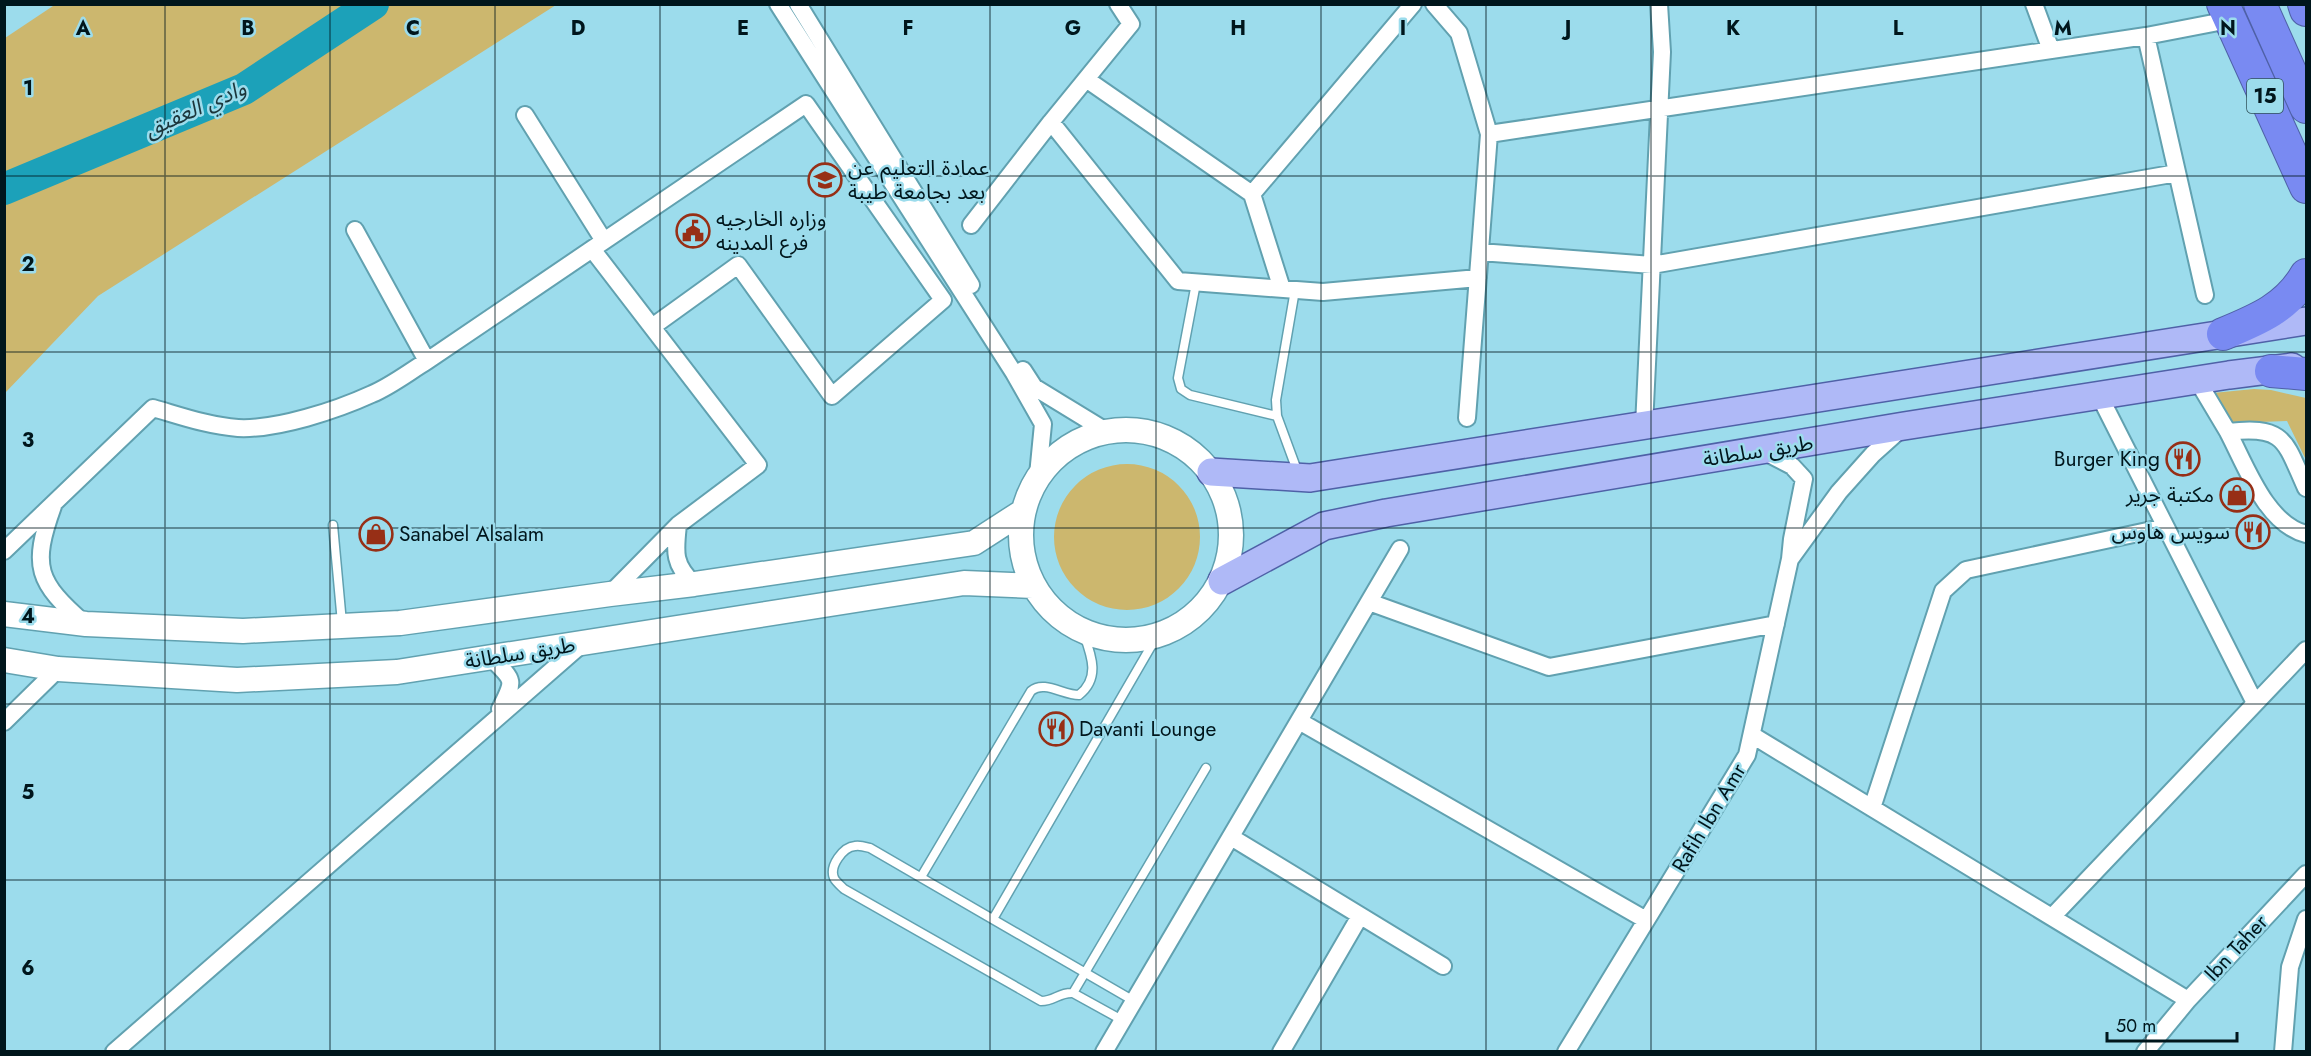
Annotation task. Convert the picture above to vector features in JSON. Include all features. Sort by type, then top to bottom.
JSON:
[{"type":"highway","points":[[2260,4],[2307,107]]},
{"type":"highway","points":[[2304,4],[2307,10]]},
{"type":"highway","name":"15","points":[[2226,12],[2307,187]]},
{"type":"highway","points":[[2223,334],[2262,318],[2280,306],[2307,275]]},
{"type":"highway","points":[[2271,371],[2307,374]]},
{"type":"main road","name":"طريق سلطانة","points":[[1211,472],[1310,478],[2307,321]]},
{"type":"main road","name":"طريق سلطانة","points":[[1222,581],[1324,526],[1386,513],[1904,426],[2307,365]]},
{"type":"main road","points":[[1136,429],[1165,436],[1191,451],[1211,472],[1229,508],[1232,544],[1222,581],[1201,611],[1172,631],[1140,640],[1109,640],[1062,620],[1033,586],[1020,549],[1022,512],[1038,475],[1068,446],[1106,431],[1136,429]]},
{"type":"main road","points":[[4,614],[86,624],[243,631],[400,623],[694,584],[974,543],[1022,512]]},
{"type":"main road","name":"طريق سلطانة","points":[[4,660],[58,669],[237,680],[397,672],[964,583],[1033,586]]},
{"type":"street","points":[[778,4],[1014,373],[1043,424],[1038,475]]},
{"type":"street","points":[[798,4],[1034,387],[1106,431]]},
{"type":"street","points":[[971,225],[1131,24],[1118,4]]},
{"type":"street","points":[[1252,194],[1413,4]]},
{"type":"street","points":[[1434,4],[1459,33],[1489,134],[1467,418]]},
{"type":"street","points":[[1644,426],[1662,52],[1659,4]]},
{"type":"street","points":[[2034,4],[2051,50]]},
{"type":"street","points":[[1489,134],[2146,36],[2226,12]]},
{"type":"street","points":[[2146,36],[2205,295]]},
{"type":"street","points":[[1086,79],[1252,194],[1289,290]]},
{"type":"street","points":[[4,551],[153,408],[198,422],[240,428],[284,423],[328,411],[374,394],[427,361],[806,104],[943,300],[832,396],[738,265],[652,327]]},
{"type":"street","points":[[525,116],[598,245],[652,327],[758,465],[678,525],[610,594]]},
{"type":"street","points":[[1051,122],[1179,281],[1323,292],[1478,278]]},
{"type":"street","points":[[1480,252],[1652,266],[2177,173]]},
{"type":"street","points":[[355,230],[427,361]]},
{"type":"street","points":[[2197,380],[2270,509],[2283,522],[2307,534]]},
{"type":"street","points":[[2099,395],[2255,704]]},
{"type":"street","points":[[1790,559],[1839,492],[1873,454],[1904,426]]},
{"type":"street","points":[[2228,432],[2247,430],[2274,433],[2285,443],[2307,488]]},
{"type":"street","name":"Rafih Ibn Amr","points":[[1566,1052],[1747,755],[1790,559],[1804,479],[1791,466],[1761,450]]},
{"type":"street","points":[[55,502],[44,531],[39,556],[44,578],[60,602],[86,624]]},
{"type":"street","points":[[678,525],[676,548],[681,571],[694,584]]},
{"type":"street","points":[[1872,808],[1943,591],[1966,570],[2166,527]]},
{"type":"street","points":[[1104,1052],[1401,549]]},
{"type":"street","points":[[1370,602],[1550,667],[1776,624]]},
{"type":"street","points":[[114,1052],[583,643]]},
{"type":"street","points":[[2052,917],[2307,650]]},
{"type":"street","points":[[490,658],[509,675],[511,687],[496,718]]},
{"type":"street","points":[[4,722],[58,669]]},
{"type":"street","points":[[1299,721],[1646,920]]},
{"type":"street","points":[[1752,735],[2188,1000]]},
{"type":"street","points":[[1231,837],[1443,966]]},
{"type":"street","name":"Ibn Taher","points":[[2145,1052],[2188,1000],[2307,874]]},
{"type":"street","points":[[1281,1052],[1360,916]]},
{"type":"street","points":[[2283,1052],[2290,967],[2307,920]]},
{"type":"lane","points":[[1196,283],[1178,378],[1181,389],[1190,395],[1277,416]]},
{"type":"lane","points":[[1289,290],[1276,400],[1277,416],[1299,477]]},
{"type":"lane","points":[[333,525],[342,626]]},
{"type":"lane","points":[[921,877],[1031,691],[1035,687],[1044,686],[1070,695],[1079,694],[1089,684],[1093,673],[1082,628]]},
{"type":"lane","points":[[993,919],[1157,636]]},
{"type":"lane","points":[[1073,993],[1206,768]]},
{"type":"lane","points":[[1122,1020],[1073,993],[1065,993],[1051,1001],[1041,1001],[844,890],[834,878],[833,867],[843,852],[854,845],[870,848],[1134,1001]]},
{"type":"shaded area","points":[[56,4],[556,5],[98,296],[5,393],[5,38]]},
{"type":"shaded area","points":[[2254,389],[2271,390],[2306,398],[2306,460],[2287,421],[2232,423],[2213,393]]},
{"type":"shaded area","points":[[1127,464],[1155,470],[1179,485],[1194,509],[1200,537],[1194,565],[1179,589],[1155,604],[1127,610],[1099,604],[1075,589],[1060,565],[1054,537],[1060,509],[1075,485],[1099,470]]},
{"type":"waterway","name":"وادي العقيق","points":[[4,189],[244,89],[373,4]]},
{"type":"place","name":"عمادة التعليم عن بعد بجامعة طيبة","points":[[825,180]]},
{"type":"place","name":"وزاره الخارجيه فرع المدينه","points":[[693,231]]},
{"type":"place","name":"Burger King","points":[[2183,459]]},
{"type":"place","name":"مكتبة جرير","points":[[2237,495]]},
{"type":"place","name":"سويس هاوس","points":[[2253,532]]},
{"type":"place","name":"Sanabel Alsalam","points":[[376,534]]},
{"type":"place","name":"Davanti Lounge","points":[[1056,729]]}]
